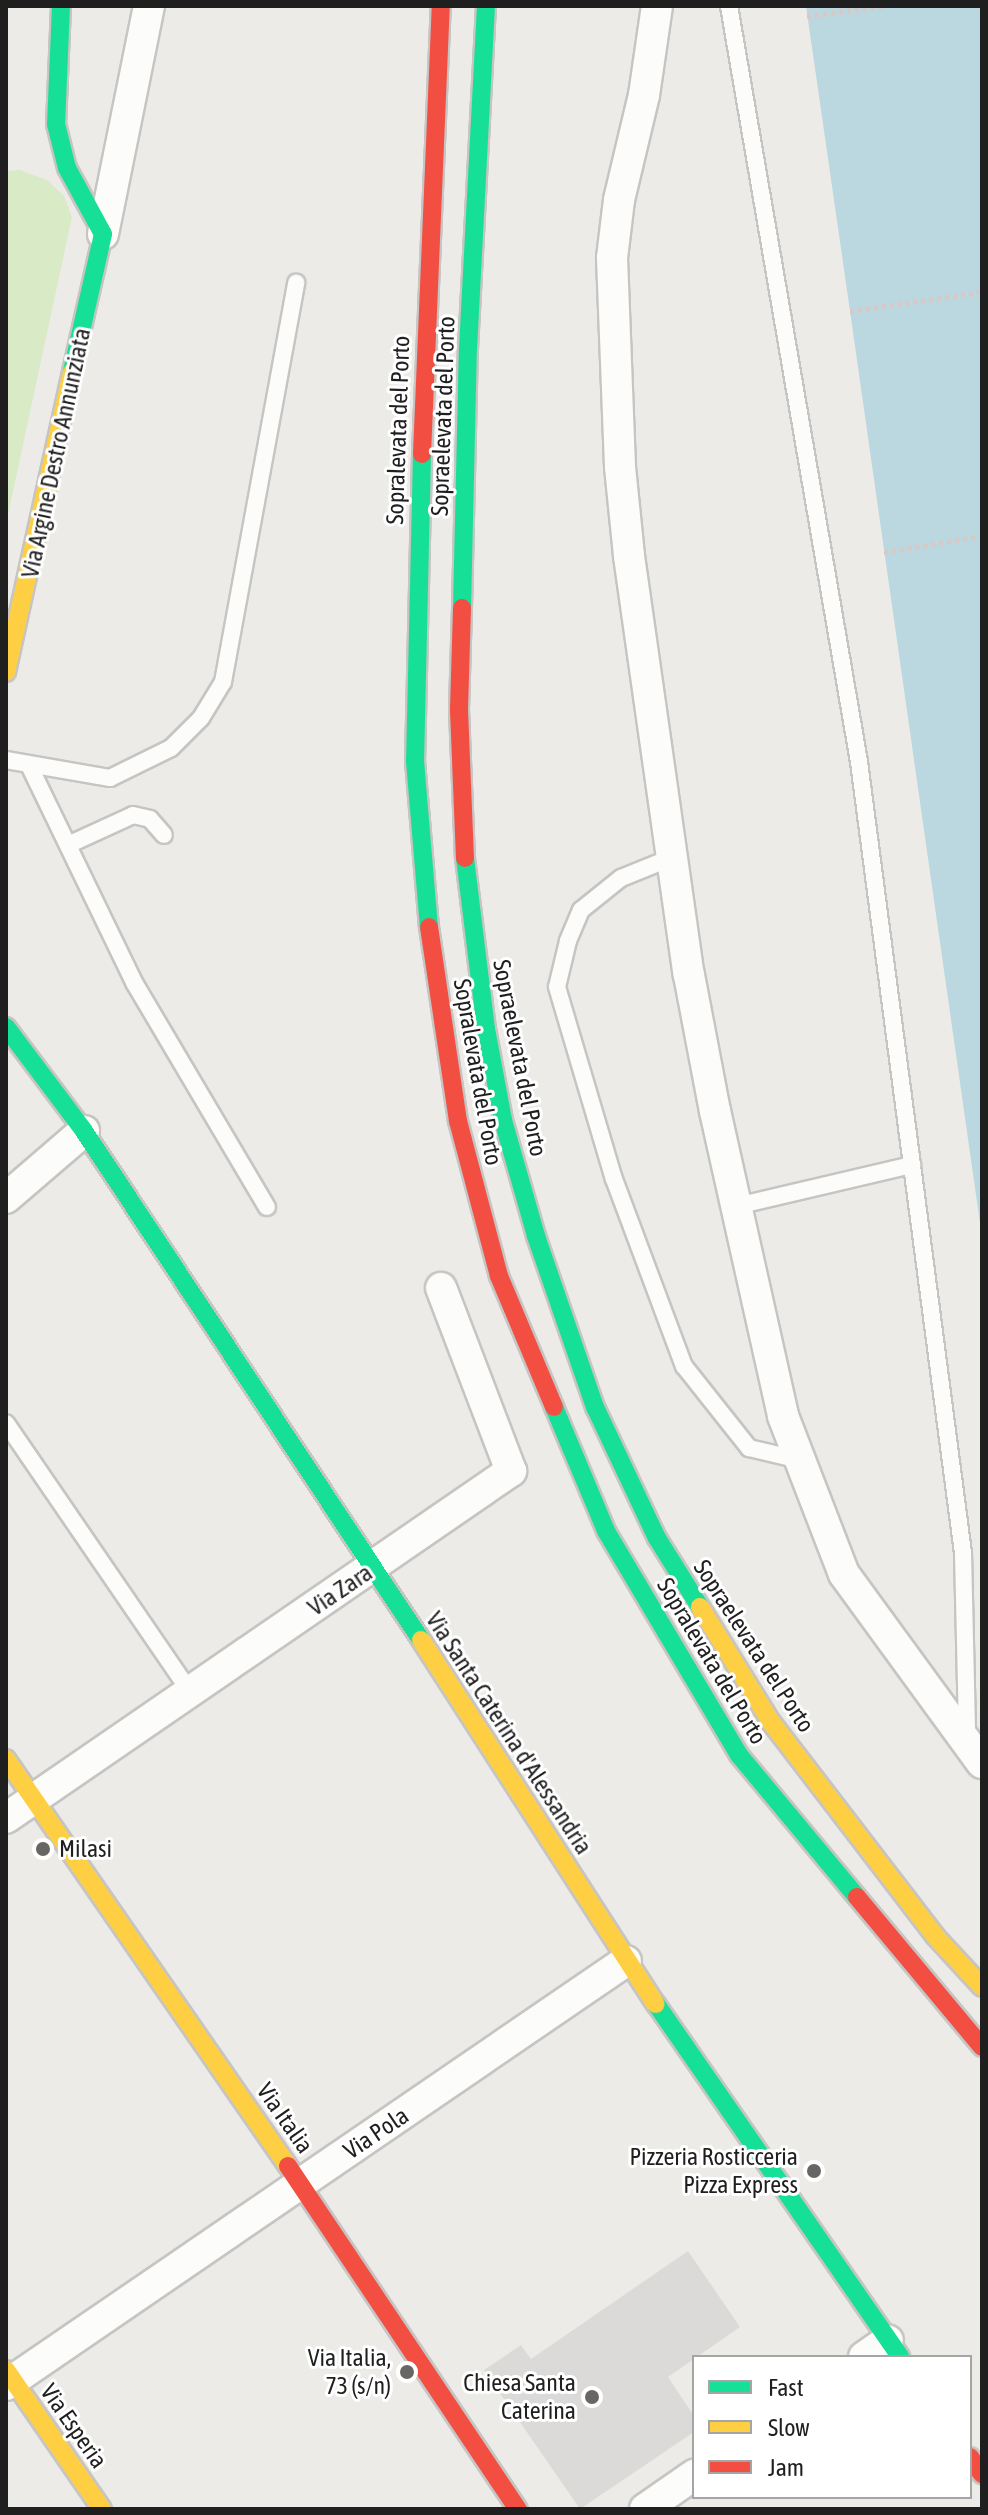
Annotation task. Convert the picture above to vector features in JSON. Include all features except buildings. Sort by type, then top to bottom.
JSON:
[{"type":"main road","points":[[61,6],[56,124],[67,168],[103,234]]},
{"type":"main road","name":"Sopralevata del Porto","points":[[441,6],[418,546],[415,761],[428,918],[458,1121],[499,1276],[606,1531],[739,1755],[982,2047]]},
{"type":"main road","name":"Sopraelevata del Porto","points":[[486,6],[468,349],[459,710],[464,844],[486,1029],[503,1120],[536,1236],[595,1407],[657,1538],[771,1722],[935,1936],[982,1987]]},
{"type":"main road","name":"Via Argine Destro Annunziata","points":[[6,672],[103,234]]},
{"type":"main road","name":"Via Santa Caterina d'Alessandria","points":[[6,1027],[84,1131],[374,1567],[626,1961],[884,2351]]},
{"type":"main road","name":"Via Italia","points":[[6,1759],[301,2184],[518,2509]]},
{"type":"main road","name":"Via Esperia","points":[[8,2378],[102,2509]]},
{"type":"street","name":"Via Argine Destro Annunziata","points":[[103,234],[149,6]]},
{"type":"street","points":[[657,6],[644,95],[619,200],[612,258],[620,467],[627,541],[689,975],[783,1416],[844,1574],[974,1754]]},
{"type":"street","points":[[6,1198],[84,1131]]},
{"type":"street","name":"Via Zara","points":[[6,1818],[511,1471],[441,1288]]},
{"type":"street","name":"Via Pola","points":[[8,2378],[301,2184],[626,1961]]},
{"type":"street","points":[[645,2509],[692,2476]]},
{"type":"lane","points":[[729,6],[859,762],[963,1553],[974,1754]]},
{"type":"lane","points":[[6,760],[110,778],[171,748],[201,718],[223,682],[296,283]]},
{"type":"lane","points":[[29,765],[70,844],[135,984],[267,1207]]},
{"type":"lane","points":[[70,844],[133,815],[150,819],[164,835]]},
{"type":"lane","points":[[673,857],[621,878],[581,910],[568,941],[557,987],[614,1179],[684,1366],[749,1448],[800,1460]]},
{"type":"lane","points":[[737,1206],[912,1165]]},
{"type":"lane","points":[[6,1423],[190,1692]]},
{"type":"path","points":[[807,16],[886,6]]},
{"type":"path","points":[[850,311],[982,292]]},
{"type":"path","points":[[884,552],[982,536]]},
{"type":"shaded area","name":"Chiesa Santa Caterina","points":[[688,2251],[740,2327],[700,2355],[692,2355],[692,2360],[668,2377],[692,2413],[692,2433],[580,2509],[484,2370],[521,2345],[531,2359]]},
{"type":"green space","points":[[20,170],[47,180],[64,196],[72,217],[6,524],[6,171]]},
{"type":"water","points":[[806,6],[982,6],[982,1237],[850,311]]},
{"type":"traffic: fast","points":[[61,6],[56,124],[67,168],[103,234],[72,372]]},
{"type":"traffic: fast","points":[[462,608],[468,349],[486,6]]},
{"type":"traffic: fast","points":[[422,454],[415,761],[429,927]]},
{"type":"traffic: fast","points":[[465,858],[486,1029],[503,1120],[536,1236],[595,1407],[657,1538],[700,1607]]},
{"type":"traffic: fast","points":[[6,1027],[84,1131],[421,1640]]},
{"type":"traffic: fast","points":[[554,1407],[606,1531],[739,1755],[857,1897]]},
{"type":"traffic: fast","points":[[656,2004],[899,2355]]},
{"type":"traffic: slow","points":[[6,672],[72,372]]},
{"type":"traffic: slow","points":[[700,1607],[771,1722],[935,1936],[982,1987]]},
{"type":"traffic: slow","points":[[421,1640],[656,2004]]},
{"type":"traffic: slow","points":[[6,1759],[288,2166]]},
{"type":"traffic: slow","points":[[6,2370],[102,2509]]},
{"type":"traffic: jam","points":[[422,454],[441,6]]},
{"type":"traffic: jam","points":[[462,608],[459,710],[465,858]]},
{"type":"traffic: jam","points":[[429,927],[458,1121],[499,1276],[554,1407]]},
{"type":"traffic: jam","points":[[857,1897],[982,2047]]},
{"type":"traffic: jam","points":[[288,2166],[518,2509]]},
{"type":"traffic: jam","points":[[972,2460],[982,2474]]},
{"type":"place","name":"Milasi","points":[[43,1849]]},
{"type":"place","name":"Pizzeria Rosticceria Pizza Express","points":[[814,2171]]},
{"type":"place","name":"Via Italia, 73 (s/n)","points":[[407,2372]]},
{"type":"place","name":"Chiesa Santa Caterina","points":[[592,2397]]}]
